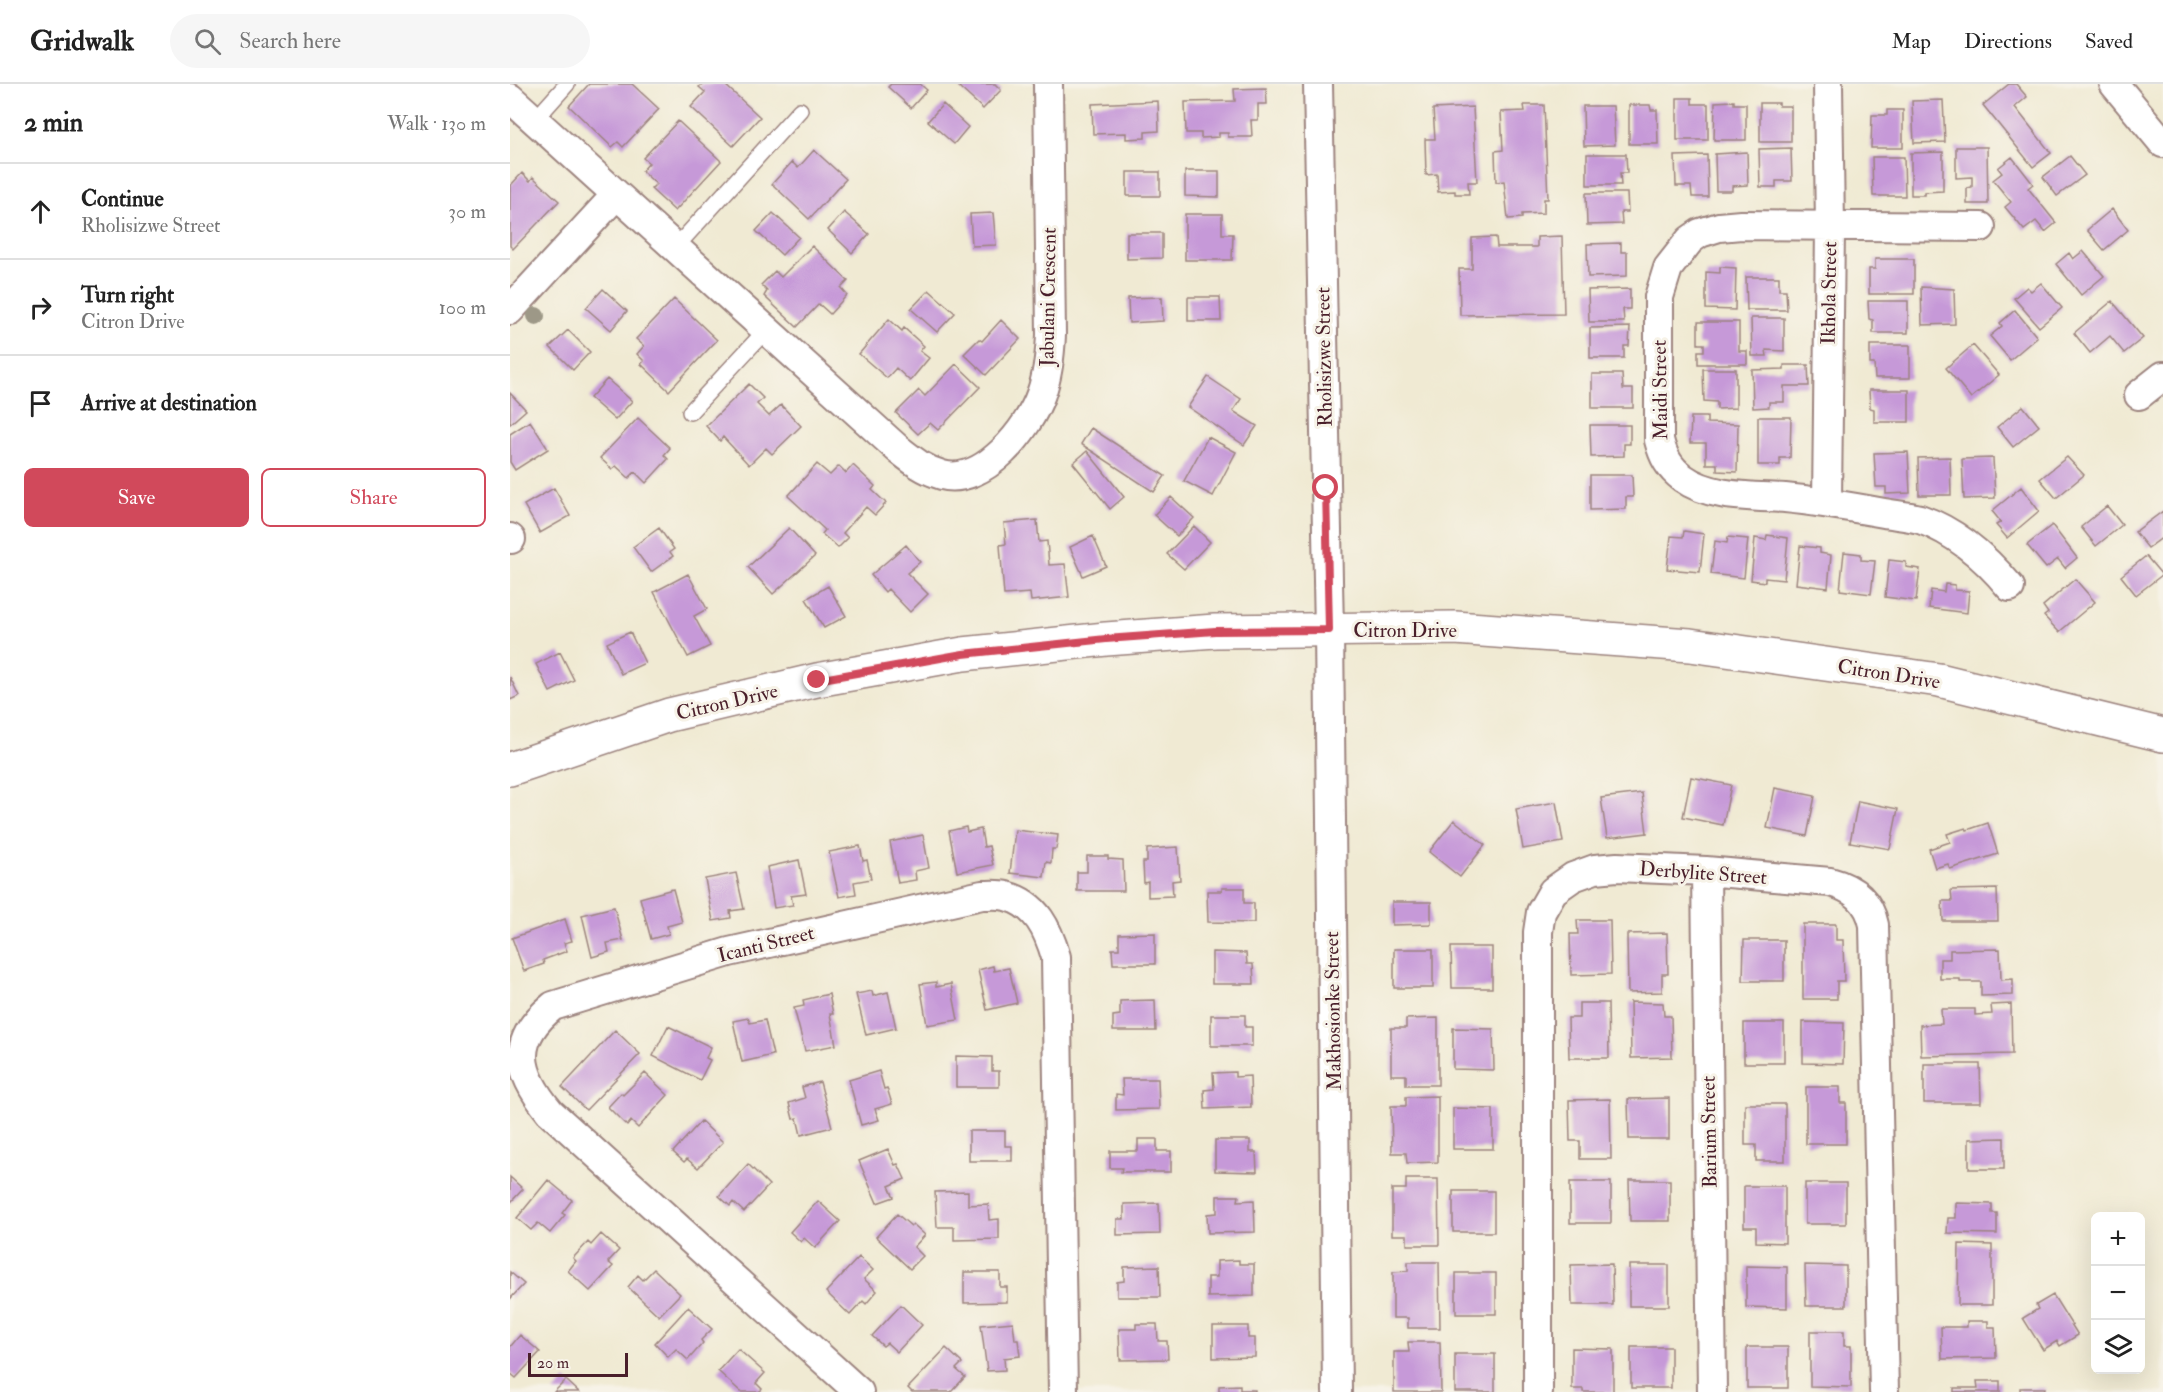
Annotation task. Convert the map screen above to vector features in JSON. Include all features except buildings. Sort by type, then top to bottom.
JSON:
[{"type":"street","name":"Jabulani Crescent","points":[[510,98],[919,466],[943,475],[963,476],[988,465],[1023,427],[1041,396],[1049,366],[1051,323],[1048,84]]},
{"type":"street","name":"Rholisizwe Street","points":[[1318,84],[1329,630]]},
{"type":"street","name":"Ikhola Street","points":[[1827,84],[1830,226],[1827,502]]},
{"type":"street","points":[[2114,84],[2163,143]]},
{"type":"street","points":[[510,310],[616,195]]},
{"type":"street","name":"Maidi Street","points":[[1981,227],[1719,227],[1690,240],[1668,268],[1659,297],[1659,440],[1664,457],[1673,470],[1684,479],[1718,493],[1827,502],[1919,519],[1945,530],[1972,548],[2010,587]]},
{"type":"street","points":[[2139,395],[2163,376]]},
{"type":"street","name":"Citron Drive","points":[[510,769],[669,716],[817,680],[963,654],[1106,639],[1215,631],[1455,628],[1690,645],[1939,680],[2163,735]]},
{"type":"street","name":"Makhosionke Street","points":[[1329,630],[1337,1392]]},
{"type":"street","name":"Derbylite Street","points":[[1539,1392],[1539,932],[1541,912],[1553,891],[1573,877],[1595,869],[1617,867],[1706,871],[1830,882],[1845,886],[1856,894],[1872,913],[1884,1392]]},
{"type":"street","name":"Barium Street","points":[[1706,871],[1712,1392]]},
{"type":"street","name":"Icanti Street","points":[[859,1392],[550,1112],[532,1090],[524,1073],[522,1048],[528,1031],[539,1016],[553,1006],[729,952],[982,895],[1006,896],[1031,909],[1049,931],[1056,957],[1063,1392]]},
{"type":"lane","points":[[534,121],[567,84]]},
{"type":"lane","points":[[675,248],[800,110]]},
{"type":"lane","points":[[690,412],[766,330]]},
{"type":"route","points":[[817,680],[963,654],[1106,639],[1215,631],[1329,630],[1326,488]]}]
